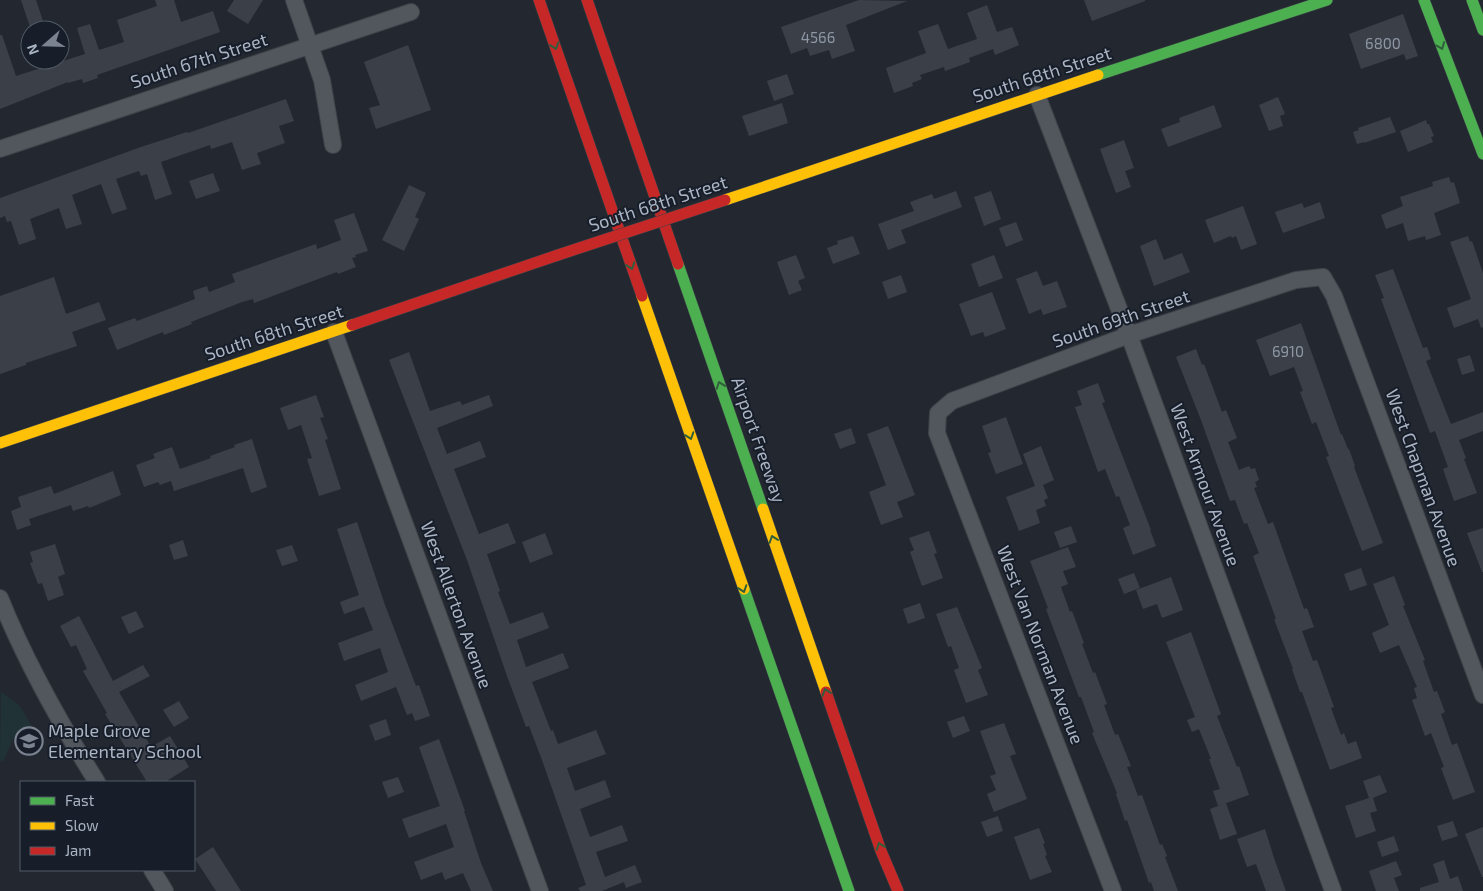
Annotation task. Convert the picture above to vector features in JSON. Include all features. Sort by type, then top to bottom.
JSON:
[{"type":"main road","points":[[539,0],[849,891]]},
{"type":"main road","name":"Airport Freeway","points":[[587,0],[881,851],[898,891]]},
{"type":"main road","name":"South 68th Street","points":[[0,443],[1037,95],[1327,0]]},
{"type":"main road","points":[[1424,0],[1483,154]]},
{"type":"main road","points":[[1472,0],[1483,30]]},
{"type":"street","points":[[294,0],[322,80],[333,145]]},
{"type":"street","name":"South 67th Street","points":[[0,149],[411,12]]},
{"type":"street","name":"West Armour Avenue","points":[[1037,95],[1129,336],[1333,891]]},
{"type":"street","name":"South 69th Street","points":[[938,413],[952,401],[1129,336],[1296,280],[1323,277]]},
{"type":"street","name":"West Chapman Avenue","points":[[1323,277],[1334,296],[1483,695]]},
{"type":"street","name":"West Allerton Avenue","points":[[334,332],[540,891]]},
{"type":"street","name":"West Van Norman Avenue","points":[[938,413],[937,433],[1113,891]]},
{"type":"street","points":[[0,598],[11,626],[46,697],[96,781]]},
{"type":"street","points":[[153,871],[165,891]]},
{"type":"shaded area","points":[[1,692],[20,706],[43,745],[25,753],[14,737],[3,762],[0,760]]},
{"type":"building","points":[[21,0],[36,0],[43,20],[28,20]]},
{"type":"building","points":[[155,0],[174,0],[181,22],[213,11],[220,32],[97,75],[98,78],[83,83],[82,79],[68,82],[0,109],[0,35],[2,35],[16,76],[35,70],[70,70],[70,59],[85,54],[77,28],[90,24],[99,50],[124,42],[117,20],[157,6]]},
{"type":"building","points":[[234,0],[263,0],[248,24],[227,11]]},
{"type":"building","points":[[859,0],[907,1],[846,25],[855,51],[832,59],[829,50],[810,56],[807,48],[791,54],[781,27]]},
{"type":"building","points":[[1084,0],[1145,0],[1145,1],[1092,21]]},
{"type":"building","points":[[987,5],[997,32],[1012,27],[1019,45],[995,55],[993,49],[969,58],[970,62],[945,71],[944,67],[920,75],[922,79],[912,83],[913,86],[894,93],[886,68],[926,53],[918,31],[938,24],[948,49],[977,39],[967,13]]},
{"type":"building","points":[[1403,14],[1418,56],[1406,60],[1404,54],[1361,69],[1349,34]]},
{"type":"building","points":[[408,45],[431,110],[376,129],[369,108],[380,105],[364,62]]},
{"type":"building","points":[[787,74],[794,94],[774,101],[767,81]]},
{"type":"building","points":[[1278,97],[1285,114],[1280,116],[1283,126],[1269,131],[1259,105]]},
{"type":"building","points":[[286,99],[294,121],[279,126],[285,143],[257,153],[261,164],[242,170],[232,142],[211,149],[210,145],[161,162],[172,194],[155,200],[147,174],[141,176],[139,171],[116,179],[127,209],[112,214],[101,184],[72,195],[82,224],[66,229],[59,208],[30,219],[36,239],[19,245],[11,221],[7,222],[5,216],[0,218],[0,198],[141,147]]},
{"type":"building","points":[[782,103],[788,123],[749,136],[742,116]]},
{"type":"building","points":[[1214,105],[1222,127],[1168,147],[1161,129],[1180,122],[1179,118]]},
{"type":"building","points":[[1390,117],[1396,132],[1357,144],[1353,132],[1359,130],[1358,128]]},
{"type":"building","points":[[1426,120],[1434,136],[1431,137],[1433,142],[1408,152],[1400,131]]},
{"type":"building","points":[[1124,140],[1134,168],[1125,171],[1131,187],[1116,193],[1100,149]]},
{"type":"building","points":[[213,173],[220,191],[196,199],[189,181]]},
{"type":"building","points":[[1449,177],[1451,183],[1454,182],[1460,203],[1434,213],[1441,235],[1426,240],[1425,236],[1408,241],[1403,223],[1386,229],[1381,215],[1403,206],[1400,197],[1433,186],[1432,182]]},
{"type":"building","points":[[409,185],[426,193],[415,217],[419,219],[404,251],[382,240]]},
{"type":"building","points":[[956,191],[962,207],[901,230],[906,243],[888,250],[878,224],[914,211],[910,202],[932,194],[934,199]]},
{"type":"building","points":[[991,191],[1001,219],[984,226],[974,197]]},
{"type":"building","points":[[1320,202],[1325,218],[1283,233],[1275,212],[1302,203],[1304,208]]},
{"type":"building","points":[[1243,206],[1257,244],[1241,250],[1236,236],[1232,238],[1231,236],[1214,243],[1205,220]]},
{"type":"building","points":[[354,213],[368,251],[355,255],[356,257],[352,258],[356,267],[338,274],[337,272],[254,303],[253,299],[242,302],[164,335],[163,332],[117,350],[108,328],[135,318],[137,321],[195,299],[193,291],[207,286],[209,292],[235,282],[232,274],[316,244],[317,249],[341,240],[334,220]]},
{"type":"building","points":[[1016,222],[1023,240],[1006,247],[999,228]]},
{"type":"building","points":[[853,236],[860,254],[833,264],[827,248],[838,244],[837,241]]},
{"type":"building","points":[[1468,236],[1470,242],[1472,241],[1483,273],[1483,327],[1481,328],[1478,319],[1454,328],[1447,308],[1471,299],[1450,242]]},
{"type":"building","points":[[1156,239],[1164,260],[1182,253],[1190,272],[1154,286],[1140,246]]},
{"type":"building","points":[[796,255],[805,278],[798,281],[802,290],[789,295],[777,262]]},
{"type":"building","points":[[994,255],[1003,278],[979,287],[971,264]]},
{"type":"building","points":[[1393,269],[1423,348],[1427,347],[1431,359],[1426,361],[1451,424],[1483,412],[1483,431],[1459,440],[1477,493],[1454,501],[1443,469],[1448,467],[1435,431],[1430,433],[1381,299],[1384,298],[1375,275]]},
{"type":"building","points":[[1037,271],[1043,286],[1057,281],[1067,307],[1043,315],[1041,309],[1029,314],[1016,279]]},
{"type":"building","points":[[901,275],[907,292],[888,299],[882,282]]},
{"type":"building","points":[[54,277],[66,314],[99,302],[106,320],[72,332],[77,346],[0,374],[0,296]]},
{"type":"building","points":[[992,292],[1006,329],[985,337],[983,332],[971,336],[959,304]]},
{"type":"building","points":[[1301,323],[1341,435],[1349,449],[1383,543],[1362,551],[1326,457],[1329,456],[1316,422],[1312,424],[1300,392],[1303,391],[1294,367],[1270,376],[1256,340]]},
{"type":"building","points":[[1196,349],[1202,365],[1204,364],[1222,412],[1226,410],[1237,438],[1228,442],[1239,470],[1249,466],[1251,469],[1255,468],[1259,480],[1255,482],[1257,487],[1254,488],[1268,524],[1273,522],[1304,609],[1307,608],[1314,627],[1302,631],[1313,661],[1317,660],[1334,707],[1331,708],[1341,735],[1344,733],[1348,744],[1356,741],[1362,758],[1330,770],[1302,692],[1300,692],[1253,556],[1259,553],[1247,523],[1244,524],[1235,500],[1230,501],[1176,357]]},
{"type":"building","points":[[409,352],[430,411],[460,401],[462,405],[489,395],[493,406],[437,428],[447,454],[480,441],[486,457],[454,469],[479,534],[508,523],[516,543],[487,554],[500,591],[498,592],[510,624],[543,612],[549,628],[517,640],[526,667],[563,653],[569,668],[532,682],[558,744],[596,730],[606,754],[567,768],[575,791],[605,780],[611,797],[580,809],[590,837],[622,825],[628,841],[596,852],[605,877],[635,865],[642,882],[626,888],[624,882],[602,891],[580,891],[578,888],[586,885],[542,760],[529,726],[526,727],[467,560],[389,360]]},
{"type":"building","points":[[1470,355],[1475,371],[1462,375],[1457,359]]},
{"type":"building","points":[[1098,383],[1105,402],[1102,403],[1156,546],[1133,555],[1123,528],[1130,525],[1119,496],[1116,497],[1105,469],[1098,472],[1075,407],[1082,405],[1077,391]]},
{"type":"building","points":[[316,395],[324,417],[320,418],[328,439],[325,440],[341,489],[319,496],[307,459],[312,458],[301,425],[288,430],[280,408]]},
{"type":"building","points":[[1006,417],[1023,464],[996,474],[988,453],[991,452],[982,426]]},
{"type":"building","points":[[888,426],[915,495],[897,502],[903,517],[881,525],[869,492],[886,485],[867,434]]},
{"type":"building","points":[[851,428],[856,443],[840,449],[834,434]]},
{"type":"building","points":[[252,439],[267,487],[251,493],[243,468],[174,491],[171,481],[160,485],[158,482],[144,487],[136,465],[155,458],[153,454],[172,447],[180,469],[211,458],[210,456]]},
{"type":"building","points":[[1041,446],[1054,480],[1043,485],[1048,498],[1044,500],[1046,506],[1036,510],[1040,523],[1019,531],[1006,497],[1035,486],[1023,454]]},
{"type":"building","points":[[113,471],[121,495],[89,508],[88,506],[73,511],[71,505],[29,519],[31,525],[17,530],[11,511],[21,507],[18,497],[51,486],[54,494]]},
{"type":"building","points":[[357,522],[385,605],[416,686],[419,685],[430,716],[415,721],[412,713],[407,715],[396,687],[361,701],[355,685],[388,672],[380,648],[344,661],[338,643],[373,630],[364,607],[344,614],[340,602],[359,595],[337,529]]},
{"type":"building","points":[[1071,526],[1077,542],[1060,548],[1054,532]]},
{"type":"building","points":[[1483,528],[1483,572],[1482,572],[1467,533]]},
{"type":"building","points":[[929,531],[937,553],[934,554],[943,578],[922,586],[910,552],[914,550],[909,538]]},
{"type":"building","points":[[545,533],[553,554],[530,563],[522,542]]},
{"type":"building","points":[[183,540],[188,556],[174,560],[169,545]]},
{"type":"building","points":[[55,544],[65,574],[58,577],[64,595],[48,601],[42,583],[38,584],[30,563],[33,562],[30,552]]},
{"type":"building","points":[[292,545],[298,561],[282,566],[276,550]]},
{"type":"building","points":[[1068,547],[1076,567],[1063,571],[1068,584],[1061,587],[1084,643],[1082,644],[1093,673],[1095,672],[1107,704],[1104,705],[1115,735],[1118,734],[1131,766],[1127,767],[1138,796],[1142,795],[1160,845],[1162,844],[1167,856],[1165,857],[1178,891],[1154,891],[1151,882],[1149,883],[1127,820],[1125,821],[1117,793],[1092,733],[1094,732],[1081,697],[1079,697],[1046,609],[1048,608],[1030,561]]},
{"type":"building","points":[[1361,568],[1367,585],[1350,591],[1344,574]]},
{"type":"building","points":[[1134,573],[1140,588],[1124,594],[1118,579]]},
{"type":"building","points":[[1394,576],[1405,605],[1403,606],[1425,660],[1423,661],[1434,692],[1437,691],[1445,712],[1441,714],[1452,745],[1457,743],[1475,792],[1453,800],[1441,768],[1444,767],[1431,733],[1425,736],[1412,700],[1417,698],[1414,688],[1417,687],[1399,645],[1380,653],[1372,633],[1389,625],[1373,584]]},
{"type":"building","points":[[1171,577],[1183,610],[1162,618],[1157,604],[1143,609],[1136,590]]},
{"type":"building","points":[[920,603],[925,618],[908,624],[903,609]]},
{"type":"building","points":[[957,607],[982,668],[978,670],[988,695],[966,703],[954,670],[959,668],[951,646],[948,647],[936,614]]},
{"type":"building","points":[[136,611],[144,627],[129,634],[121,617]]},
{"type":"building","points":[[79,616],[113,681],[143,665],[150,676],[119,692],[151,747],[170,736],[189,767],[167,781],[146,781],[105,714],[107,713],[83,671],[87,669],[76,645],[71,647],[60,626]]},
{"type":"building","points":[[1191,632],[1221,714],[1217,716],[1237,767],[1239,766],[1249,795],[1218,806],[1213,791],[1220,789],[1209,759],[1211,759],[1199,729],[1192,732],[1187,720],[1195,717],[1166,642]]},
{"type":"building","points":[[179,701],[189,718],[174,727],[163,710]]},
{"type":"building","points":[[964,716],[970,731],[953,738],[947,722]]},
{"type":"building","points":[[386,719],[391,735],[375,741],[369,725]]},
{"type":"building","points":[[1004,723],[1016,754],[1010,756],[1027,799],[994,812],[987,794],[996,790],[990,776],[996,774],[980,731]]},
{"type":"building","points":[[439,739],[465,811],[481,863],[493,891],[471,891],[463,873],[445,880],[442,872],[421,880],[414,862],[454,847],[446,824],[409,838],[402,819],[440,806],[419,747]]},
{"type":"building","points":[[1380,775],[1387,792],[1373,798],[1377,811],[1370,813],[1376,831],[1356,838],[1345,806],[1369,798],[1363,781]]},
{"type":"building","points":[[398,777],[404,792],[388,798],[382,782]]},
{"type":"building","points":[[1226,803],[1237,834],[1220,840],[1210,809]]},
{"type":"building","points":[[998,816],[1003,831],[987,837],[981,822]]},
{"type":"building","points":[[1453,821],[1458,836],[1442,841],[1437,826]]},
{"type":"building","points":[[1483,827],[1483,877],[1482,877],[1465,834]]},
{"type":"building","points":[[1039,828],[1045,843],[1043,844],[1047,855],[1045,856],[1052,872],[1030,880],[1014,837]]},
{"type":"building","points":[[1265,829],[1286,891],[1266,891],[1256,864],[1247,867],[1237,839]]},
{"type":"building","points":[[1394,836],[1399,851],[1382,857],[1377,842]]},
{"type":"building","points":[[213,847],[241,891],[216,891],[195,859]]},
{"type":"building","points":[[1444,860],[1450,879],[1458,876],[1463,891],[1420,891],[1420,888],[1439,882],[1433,864]]},
{"type":"building","points":[[1396,861],[1402,875],[1394,878],[1399,891],[1376,891],[1369,871]]},
{"type":"traffic: fast","points":[[1098,75],[1327,0]]},
{"type":"traffic: fast","points":[[1424,0],[1483,154]]},
{"type":"traffic: fast","points":[[1472,0],[1483,30]]},
{"type":"traffic: fast","points":[[678,264],[763,509]]},
{"type":"traffic: fast","points":[[744,589],[849,891]]},
{"type":"traffic: slow","points":[[725,200],[1098,75]]},
{"type":"traffic: slow","points":[[642,296],[744,589]]},
{"type":"traffic: slow","points":[[0,443],[352,325]]},
{"type":"traffic: slow","points":[[763,509],[826,692]]},
{"type":"traffic: jam","points":[[539,0],[642,296]]},
{"type":"traffic: jam","points":[[587,0],[678,264]]},
{"type":"traffic: jam","points":[[558,255],[725,200]]},
{"type":"traffic: jam","points":[[352,325],[558,255]]},
{"type":"traffic: jam","points":[[826,692],[881,851],[898,891]]},
{"type":"place","name":"Maple Grove Elementary School","points":[[29,741]]}]
